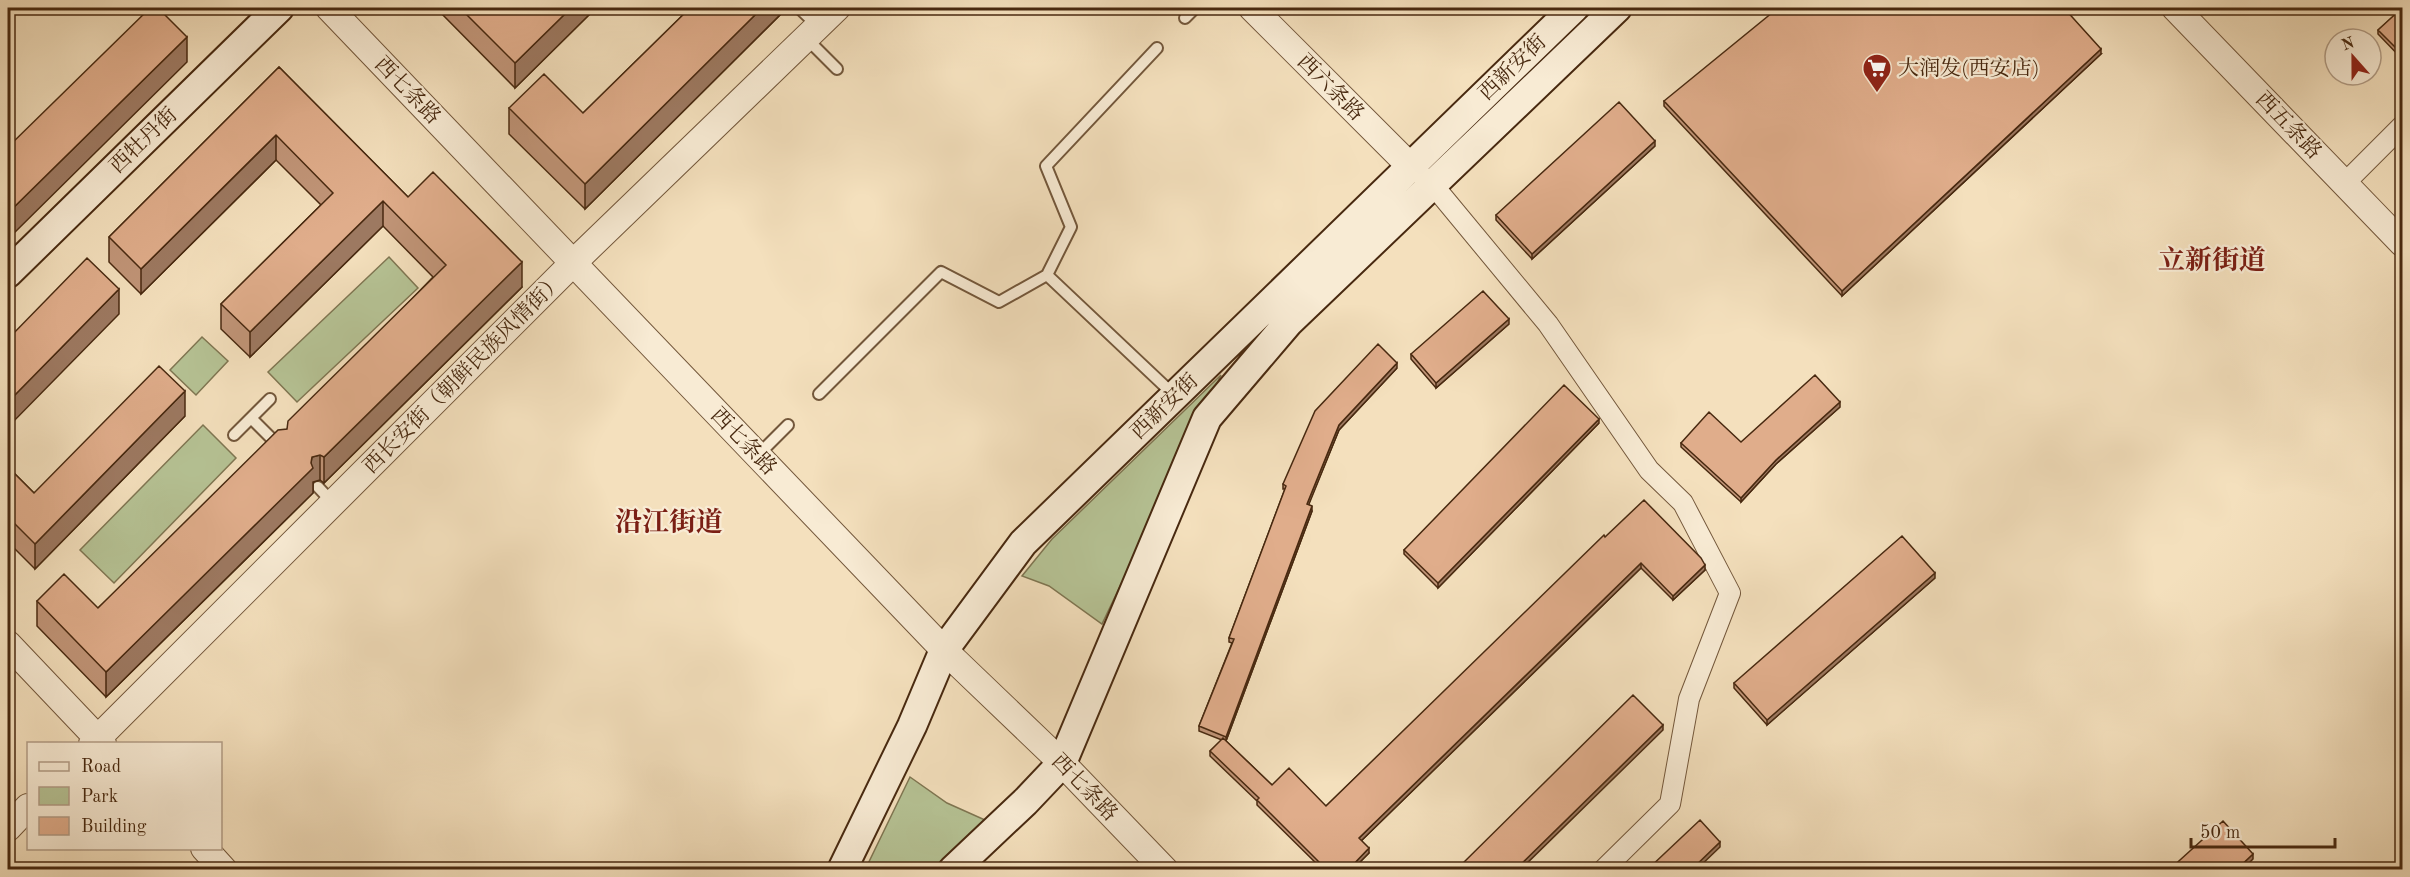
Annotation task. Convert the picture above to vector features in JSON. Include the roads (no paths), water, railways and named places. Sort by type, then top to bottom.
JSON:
[{"type":"main road","name":"西牡丹街","points":[[8,273],[279,8]]},
{"type":"main road","name":"西新安街","points":[[842,870],[912,726],[944,650],[1023,543],[1574,8]]},
{"type":"main road","name":"西新安街","points":[[953,870],[1025,802],[1062,763],[1207,418],[1288,323],[1617,8]]},
{"type":"street","name":"西七条路","points":[[329,8],[944,650],[1062,763],[1165,870]]},
{"type":"street","name":"西长安街（朝鲜民族风情街）","points":[[98,742],[326,495],[573,263],[837,8]]},
{"type":"street","name":"西六条路","points":[[1252,8],[1410,167]]},
{"type":"street","name":"西五条路","points":[[2175,8],[2403,243]]},
{"type":"street","points":[[2345,183],[2403,126]]},
{"type":"street","points":[[1410,167],[1433,185],[1548,324],[1649,470],[1683,503],[1730,593],[1689,699],[1670,804],[1603,870]]},
{"type":"street","points":[[8,644],[98,742]]},
{"type":"street","points":[[8,828],[27,808]]},
{"type":"street","points":[[205,850],[224,870]]},
{"type":"lane","points":[[798,8],[837,69]]},
{"type":"lane","points":[[1185,18],[1195,8]]},
{"type":"lane","points":[[819,394],[941,272],[999,302],[1047,274],[1071,227],[1046,166],[1157,48]]},
{"type":"lane","points":[[1047,274],[1176,396]]},
{"type":"lane","points":[[234,435],[270,399]]},
{"type":"lane","points":[[250,418],[281,449]]},
{"type":"lane","points":[[758,455],[788,425]]},
{"type":"place","name":"大润发(西安店)","points":[[1877,94]]},
{"type":"district","name":"立新街道","points":[[2212,260]]},
{"type":"district","name":"沿江街道","points":[[669,522]]}]
